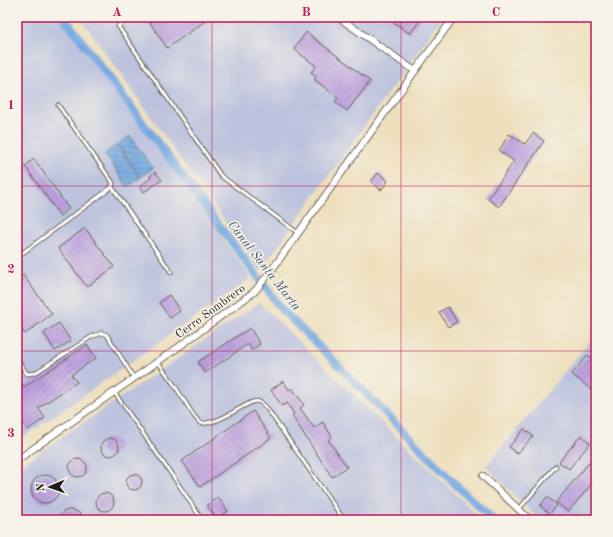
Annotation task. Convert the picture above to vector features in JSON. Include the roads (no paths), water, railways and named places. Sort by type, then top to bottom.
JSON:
[{"type":"street","points":[[338,17],[415,71]]},
{"type":"street","name":"Cerro Sombrero","points":[[17,460],[158,362],[254,292],[298,234],[454,17]]},
{"type":"street","points":[[483,476],[530,520]]},
{"type":"lane","points":[[131,17],[118,26],[221,176],[298,234]]},
{"type":"lane","points":[[58,105],[111,179],[113,183],[112,187],[171,272]]},
{"type":"lane","points":[[17,257],[112,187]]},
{"type":"lane","points":[[17,359],[27,374],[35,373],[91,337],[102,333],[107,335],[134,378]]},
{"type":"lane","points":[[158,362],[200,423],[204,424],[215,422],[250,403],[255,401],[259,402],[266,408],[344,520]]},
{"type":"lane","points":[[114,392],[202,520]]},
{"type":"lane","points":[[519,509],[556,466]]},
{"type":"lane","points":[[590,520],[596,514]]},
{"type":"water","points":[[130,136],[153,168],[141,177],[118,144]]},
{"type":"water","points":[[117,145],[140,178],[128,187],[105,154]]},
{"type":"waterway","name":"Canal Santa Marta","points":[[64,17],[283,311],[460,489],[494,520]]}]
